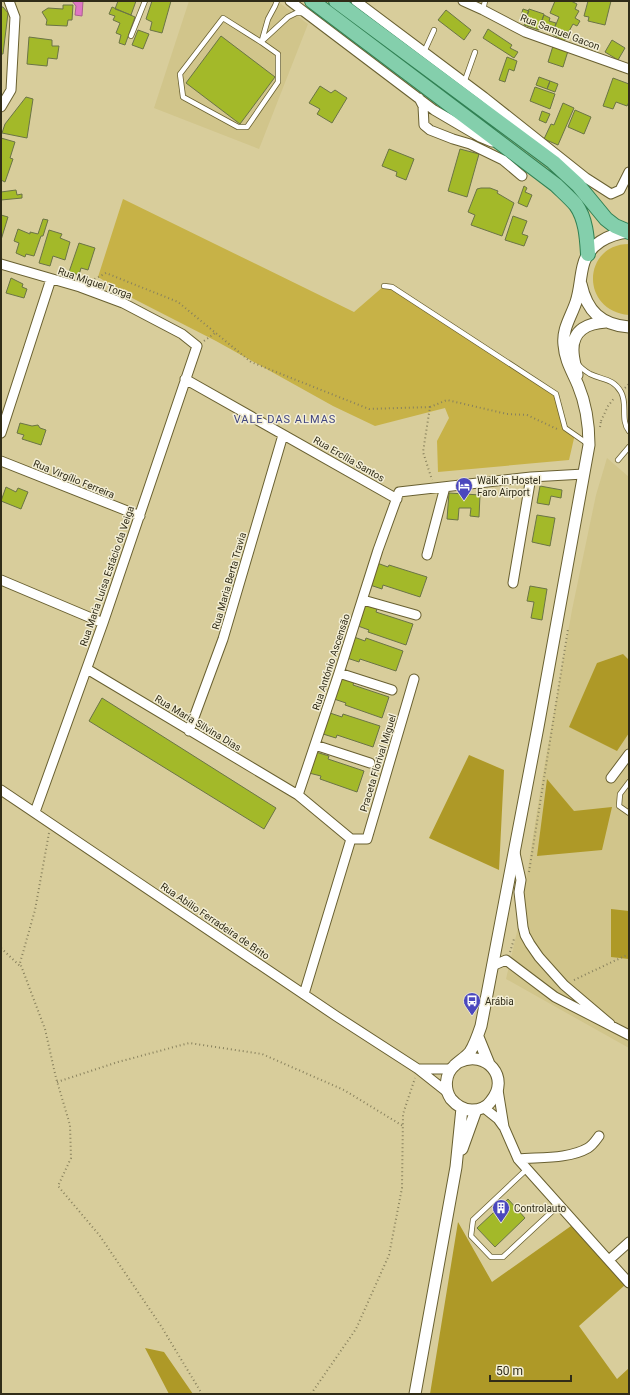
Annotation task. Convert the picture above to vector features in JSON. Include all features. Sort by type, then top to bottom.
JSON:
[{"type":"main road","points":[[336,1],[553,162],[578,185],[606,219],[615,226],[629,232]]},
{"type":"main road","points":[[309,7],[556,184],[576,205],[584,223],[588,254]]},
{"type":"street","points":[[1,107],[12,90],[15,17],[9,1]]},
{"type":"street","points":[[290,1],[309,7],[434,110],[480,137],[512,151]]},
{"type":"street","points":[[356,1],[464,82],[586,178],[611,194],[620,190],[629,172]]},
{"type":"street","name":"Rua Samuel Gacon","points":[[463,1],[484,5],[525,32],[629,70]]},
{"type":"street","points":[[419,98],[423,106],[424,125],[430,130],[470,144],[503,160],[522,176]]},
{"type":"street","points":[[423,114],[434,110]]},
{"type":"street","points":[[529,133],[539,151]]},
{"type":"street","points":[[504,1127],[498,1119],[480,1109],[462,1108],[455,1104],[447,1092],[447,1079],[455,1066],[470,1052],[478,1037],[481,1026],[538,727],[589,445],[588,423],[584,402],[565,355],[564,339],[566,326],[576,302],[584,264],[588,254],[596,245],[606,238],[629,232]]},
{"type":"street","name":"Rua Miguel Torga","points":[[1,264],[123,303],[182,334],[197,346]]},
{"type":"street","points":[[1,433],[51,280]]},
{"type":"street","points":[[581,284],[589,306],[596,315],[606,322],[617,326],[629,327]]},
{"type":"street","points":[[578,384],[575,361],[572,352],[573,343],[577,334],[584,327],[594,323],[606,322]]},
{"type":"street","name":"Rua Maria Luísa Estácio da Veiga","points":[[35,812],[103,623],[197,346]]},
{"type":"street","name":"Rua Ercília Santos","points":[[185,379],[397,499]]},
{"type":"street","name":"Rua Maria Berta Travia","points":[[189,731],[223,639],[283,434]]},
{"type":"street","name":"Rua Virgílio Ferreira","points":[[1,461],[140,516]]},
{"type":"street","points":[[397,499],[399,492],[446,488],[531,477],[584,474]]},
{"type":"street","points":[[513,583],[531,477]]},
{"type":"street","points":[[427,555],[446,488]]},
{"type":"street","name":"Rua António Ascensão","points":[[298,796],[378,550],[397,499]]},
{"type":"street","points":[[1,580],[103,623]]},
{"type":"street","points":[[363,600],[416,616]]},
{"type":"street","name":"Rua Maria Silvina Dias","points":[[87,669],[298,796]]},
{"type":"street","points":[[339,673],[392,690]]},
{"type":"street","name":"Praceta Florival Miguel","points":[[351,839],[367,839],[414,679]]},
{"type":"street","points":[[315,745],[370,763]]},
{"type":"street","points":[[611,778],[629,754]]},
{"type":"street","name":"Rua Abílio Ferradeira de Brito","points":[[1,790],[418,1069],[447,1092]]},
{"type":"street","points":[[298,796],[351,839],[304,994]]},
{"type":"street","points":[[514,850],[521,880],[519,892],[525,935],[539,957],[564,985],[610,1024]]},
{"type":"street","points":[[492,966],[506,960],[555,996],[627,1031]]},
{"type":"street","points":[[478,1037],[489,1064]]},
{"type":"street","points":[[418,1069],[455,1066],[471,1058],[478,1059],[489,1064],[494,1069],[497,1076],[504,1127],[518,1160],[629,1283]]},
{"type":"street","points":[[456,1166],[480,1109],[490,1103],[498,1090]]},
{"type":"street","points":[[414,1394],[456,1166],[462,1108]]},
{"type":"street","points":[[518,1160],[578,1153],[590,1147],[599,1136]]},
{"type":"street","points":[[608,1260],[629,1242]]},
{"type":"lane","points":[[131,36],[145,1]]},
{"type":"lane","points":[[261,42],[268,19],[276,1]]},
{"type":"lane","points":[[261,42],[288,17],[309,7]]},
{"type":"lane","points":[[223,18],[261,42],[278,54],[278,82],[247,126],[238,127],[182,97],[180,74],[223,18]]},
{"type":"lane","points":[[424,52],[434,30]]},
{"type":"lane","points":[[464,82],[475,52]]},
{"type":"lane","points":[[384,286],[392,287],[556,394],[566,428],[589,445]]},
{"type":"lane","points":[[575,361],[590,374],[610,380],[621,392],[624,401],[624,422],[629,431]]},
{"type":"lane","points":[[618,460],[629,447]]},
{"type":"lane","points":[[629,782],[620,794],[619,806],[629,813]]},
{"type":"lane","points":[[527,1169],[473,1220],[471,1236],[491,1257],[503,1257],[559,1205]]},
{"type":"path","points":[[80,288],[106,273],[178,302],[251,362],[369,409],[430,408],[447,400],[507,414],[527,415],[560,431],[566,428]]},
{"type":"path","points":[[197,346],[215,333]]},
{"type":"path","points":[[588,423],[601,421],[614,397],[629,384]]},
{"type":"path","points":[[430,408],[424,452],[435,488]]},
{"type":"path","points":[[50,823],[35,910],[20,963],[45,1029],[57,1082],[70,1125],[71,1158],[58,1186],[100,1236],[161,1326],[202,1394]]},
{"type":"path","points":[[1,948],[21,967]]},
{"type":"path","points":[[564,985],[629,954]]},
{"type":"path","points":[[57,1082],[118,1062],[189,1043],[262,1054],[344,1090],[403,1126]]},
{"type":"path","points":[[311,1394],[356,1329],[389,1255],[402,1188],[403,1114],[418,1069]]},
{"type":"shaded area","points":[[72,1],[83,1],[82,16],[75,15],[76,6]]},
{"type":"shaded area","points":[[189,1],[277,1],[308,24],[259,149],[154,108]]},
{"type":"shaded area","points":[[123,199],[354,312],[384,286],[392,287],[556,394],[565,428],[575,434],[569,460],[438,472],[437,441],[449,418],[445,408],[375,426],[333,406],[216,341],[134,299],[98,277]]},
{"type":"shaded area","points":[[629,244],[629,315],[613,311],[601,302],[595,290],[593,278],[596,265],[603,254],[614,247]]},
{"type":"shaded area","points":[[607,458],[629,477],[629,1048],[506,979],[520,919],[542,780],[572,610],[596,495]]},
{"type":"shaded area","points":[[623,654],[629,660],[629,733],[617,751],[569,727],[597,663]]},
{"type":"shaded area","points":[[469,755],[504,770],[499,870],[429,838]]},
{"type":"shaded area","points":[[547,779],[574,811],[612,807],[602,850],[537,856]]},
{"type":"shaded area","points":[[611,909],[629,911],[629,959],[611,957]]},
{"type":"shaded area","points":[[458,1222],[492,1282],[571,1226],[625,1285],[579,1326],[617,1379],[629,1368],[629,1394],[430,1394]]},
{"type":"shaded area","points":[[145,1348],[164,1352],[193,1394],[169,1394]]},
{"type":"building","points":[[118,1],[136,1],[131,15],[115,9]]},
{"type":"building","points":[[152,1],[171,1],[162,33],[150,30],[152,22],[146,19]]},
{"type":"building","points":[[555,1],[571,1],[577,4],[575,9],[579,11],[575,18],[580,21],[577,26],[573,24],[568,33],[562,30],[560,33],[567,36],[564,41],[552,34],[559,17],[550,13]]},
{"type":"building","points":[[588,1],[611,1],[605,25],[588,21],[589,17],[584,16]]},
{"type":"building","points":[[63,5],[73,5],[72,20],[68,20],[67,26],[46,25],[47,20],[42,12],[48,8],[63,9]]},
{"type":"building","points":[[1,7],[3,7],[8,13],[3,54],[1,54]]},
{"type":"building","points":[[112,7],[135,17],[125,45],[119,43],[121,35],[116,33],[120,23],[113,20],[115,16],[109,14]]},
{"type":"building","points":[[523,9],[529,11],[525,20],[520,19]]},
{"type":"building","points":[[529,9],[544,14],[539,30],[524,25]]},
{"type":"building","points":[[446,10],[471,30],[464,40],[438,20]]},
{"type":"building","points":[[544,15],[550,18],[549,21],[556,23],[553,32],[539,27]]},
{"type":"building","points":[[488,29],[512,45],[510,48],[518,52],[514,58],[483,38]]},
{"type":"building","points":[[138,30],[149,34],[143,49],[132,45]]},
{"type":"building","points":[[221,36],[275,77],[240,124],[186,83]]},
{"type":"building","points":[[29,37],[52,40],[52,46],[59,46],[57,59],[48,58],[47,66],[27,64]]},
{"type":"building","points":[[612,40],[625,48],[618,60],[605,52]]},
{"type":"building","points":[[553,46],[568,51],[563,67],[548,62]]},
{"type":"building","points":[[507,57],[517,61],[514,71],[509,69],[505,82],[499,80]]},
{"type":"building","points":[[539,77],[550,81],[547,89],[536,85]]},
{"type":"building","points":[[613,78],[629,84],[629,102],[627,106],[616,102],[613,109],[603,106]]},
{"type":"building","points":[[550,81],[558,84],[555,92],[547,89]]},
{"type":"building","points":[[320,86],[331,93],[335,90],[347,98],[332,123],[317,114],[320,109],[309,103]]},
{"type":"building","points":[[535,87],[555,94],[550,109],[530,101]]},
{"type":"building","points":[[26,97],[33,99],[27,138],[2,133],[5,124]]},
{"type":"building","points":[[563,103],[574,108],[558,145],[544,139],[551,124],[554,125]]},
{"type":"building","points":[[575,110],[591,117],[584,134],[568,127]]},
{"type":"building","points":[[542,111],[550,114],[546,123],[539,120]]},
{"type":"building","points":[[1,138],[15,142],[10,158],[13,159],[5,182],[1,180]]},
{"type":"building","points":[[389,149],[414,159],[406,180],[396,176],[397,172],[382,166]]},
{"type":"building","points":[[460,149],[479,154],[467,197],[448,191]]},
{"type":"building","points":[[524,186],[527,188],[525,192],[532,195],[527,207],[518,203]]},
{"type":"building","points":[[490,188],[498,191],[497,193],[514,203],[502,236],[471,225],[475,215],[468,212],[477,189]]},
{"type":"building","points":[[16,190],[17,195],[22,194],[22,198],[1,200],[1,192]]},
{"type":"building","points":[[1,215],[8,217],[1,240]]},
{"type":"building","points":[[513,216],[527,221],[522,234],[528,236],[524,246],[505,240]]},
{"type":"building","points":[[43,219],[48,220],[34,256],[26,254],[25,257],[16,253],[19,243],[14,241],[18,229],[30,234],[30,232],[38,234]]},
{"type":"building","points":[[49,230],[62,234],[60,238],[70,242],[65,260],[53,256],[50,266],[39,263]]},
{"type":"building","points":[[79,243],[95,248],[88,270],[81,268],[79,275],[69,272]]},
{"type":"building","points":[[11,278],[23,284],[22,287],[27,289],[24,298],[6,293]]},
{"type":"building","points":[[20,423],[32,426],[38,425],[40,428],[46,430],[41,445],[22,439],[24,435],[17,433]]},
{"type":"building","points":[[540,486],[562,490],[561,498],[551,496],[549,505],[537,503]]},
{"type":"building","points":[[6,487],[16,492],[18,488],[28,492],[21,509],[1,501]]},
{"type":"building","name":"Walk in Hostel Faro Airport","points":[[449,493],[480,495],[479,517],[470,516],[471,508],[459,508],[458,520],[447,519]]},
{"type":"building","points":[[537,515],[555,518],[550,546],[532,542]]},
{"type":"building","points":[[377,563],[388,567],[389,565],[427,577],[420,597],[383,585],[382,589],[370,585]]},
{"type":"building","points":[[530,586],[547,589],[542,620],[531,618],[534,602],[527,601]]},
{"type":"building","points":[[365,605],[377,609],[376,612],[413,624],[406,645],[368,632],[369,630],[358,626]]},
{"type":"building","points":[[354,637],[365,641],[366,638],[403,651],[396,671],[360,659],[359,662],[347,658]]},
{"type":"building","points":[[341,678],[354,682],[353,685],[389,697],[382,718],[345,705],[346,703],[334,699]]},
{"type":"building","points":[[102,698],[276,808],[264,829],[89,721]]},
{"type":"building","points":[[330,713],[342,717],[343,714],[380,726],[373,747],[337,735],[336,738],[323,734]]},
{"type":"building","points":[[316,752],[329,756],[328,759],[364,771],[357,792],[320,779],[321,776],[309,773]]},
{"type":"building","name":"Controlauto","points":[[508,1199],[525,1218],[495,1247],[477,1228]]},
{"type":"place","name":"Walk in Hostel Faro Airport","points":[[464,501]]},
{"type":"place","name":"Arábia","points":[[472,1016]]},
{"type":"place","name":"Controlauto","points":[[501,1223]]},
{"type":"district","name":"VALE DAS ALMAS","points":[[285,419]]}]
